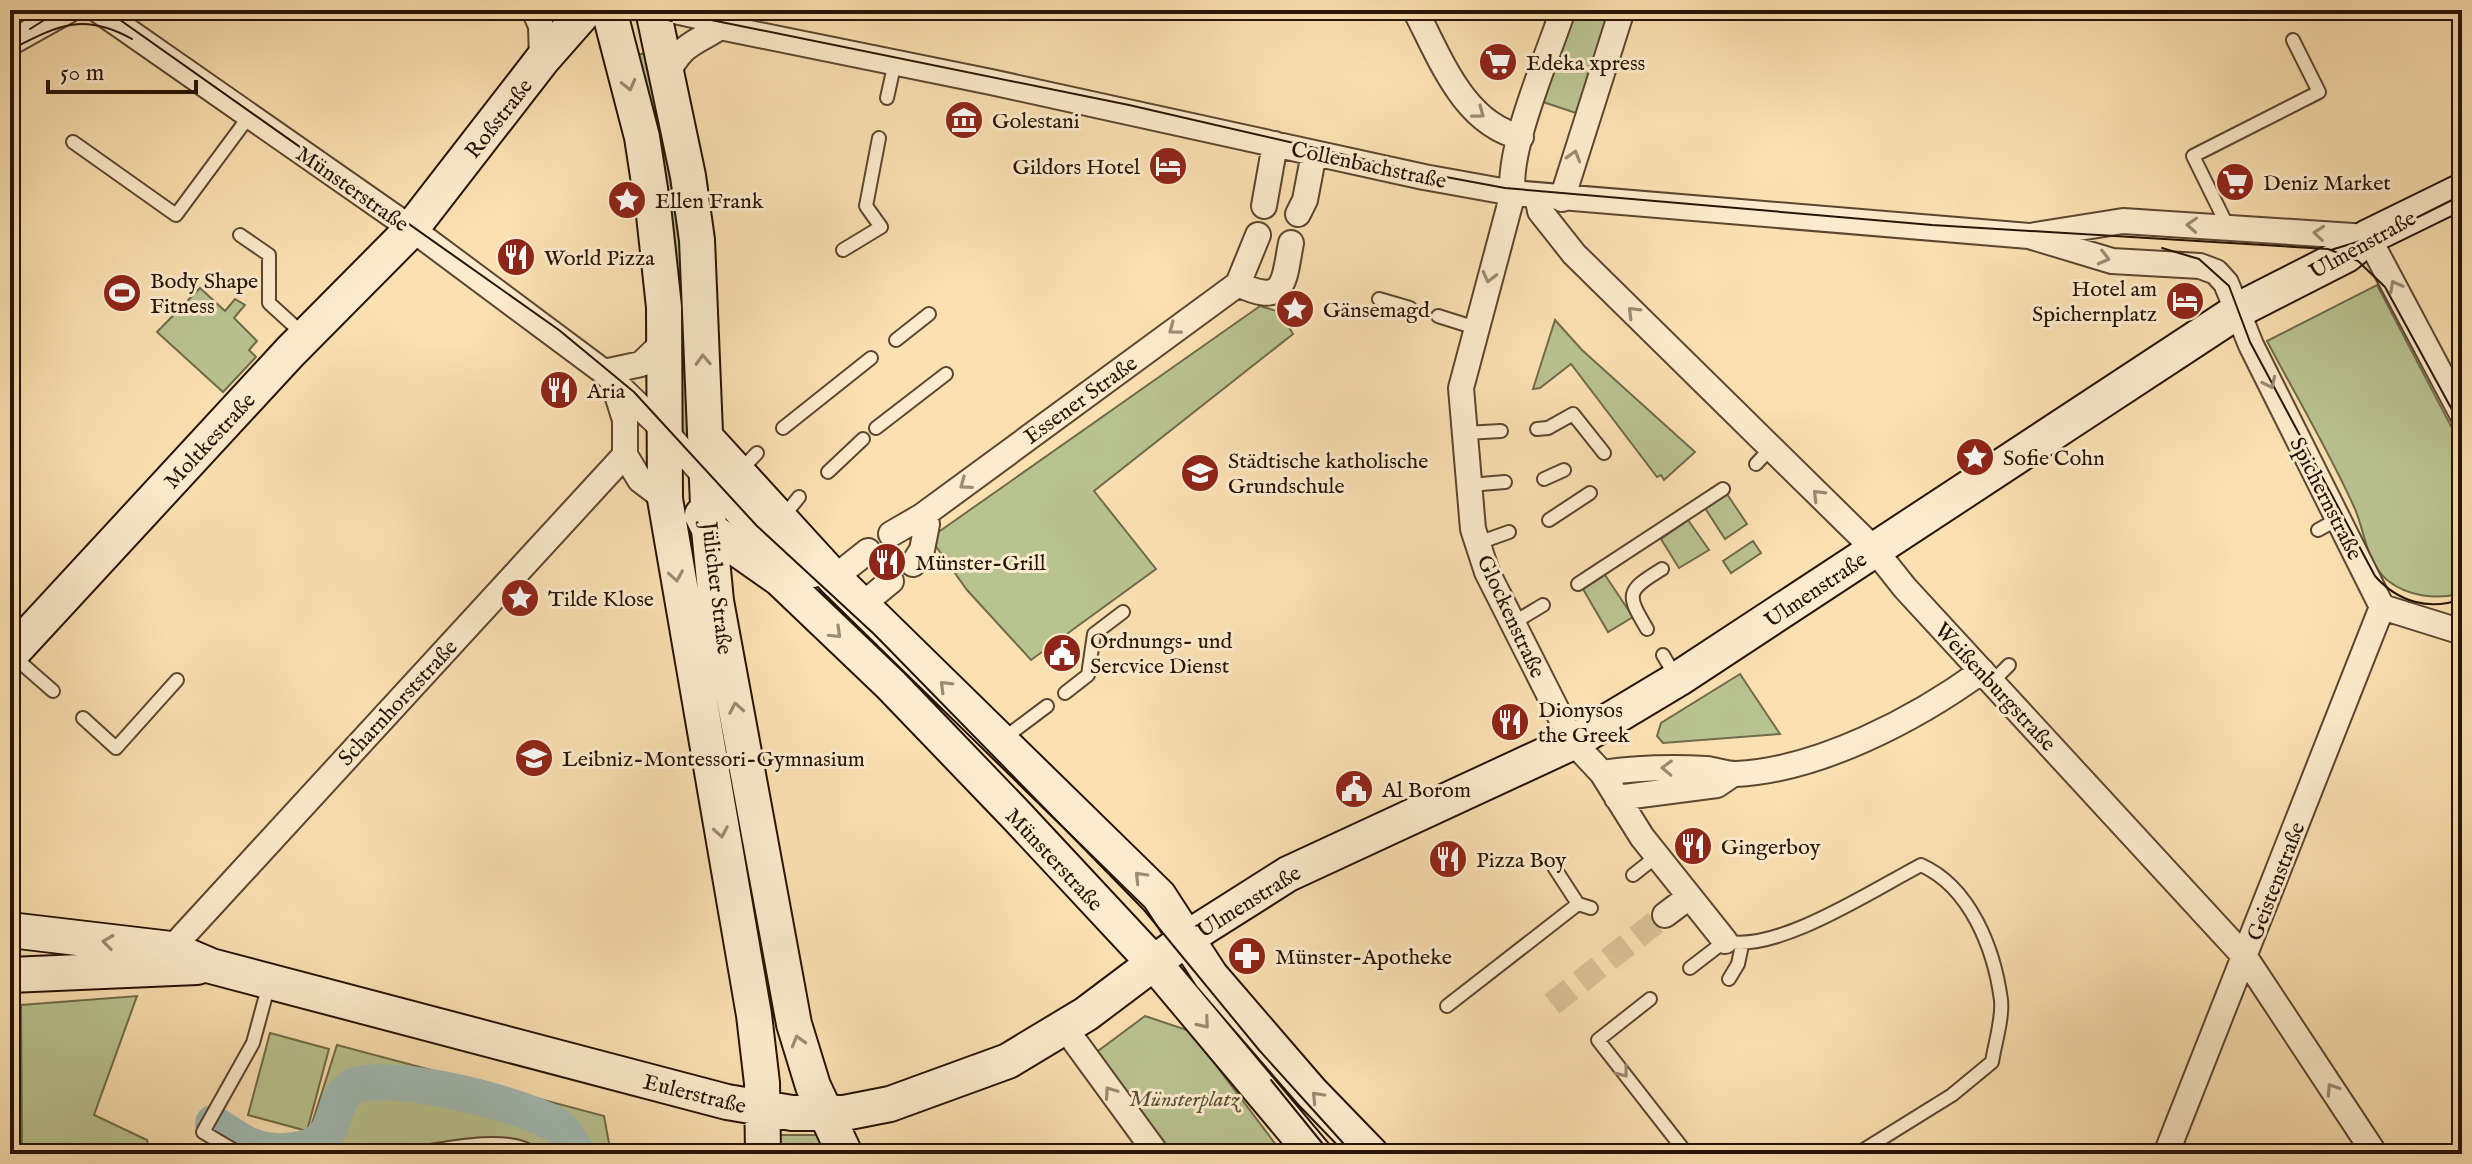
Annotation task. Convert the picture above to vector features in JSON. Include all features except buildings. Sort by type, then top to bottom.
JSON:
[{"type":"main road","name":"Roßstraße","points":[[412,229],[542,60],[586,10]]},
{"type":"main road","name":"Jülicher Straße","points":[[609,10],[642,137],[661,262],[665,499],[754,1015],[763,1109],[763,1154]]},
{"type":"main road","points":[[649,11],[667,75]]},
{"type":"main road","name":"Münsterstraße","points":[[667,75],[697,240],[706,438],[734,469],[790,508],[834,578],[1159,896],[1211,976],[1311,1092],[1371,1154]]},
{"type":"main road","name":"Ulmenstraße","points":[[1154,963],[1187,938],[1288,874],[1573,742],[1670,667],[1874,549],[2237,312],[2346,255],[2368,237],[2462,191]]},
{"type":"main road","name":"Moltkestraße","points":[[10,654],[306,336],[412,229]]},
{"type":"main road","name":"Münsterstraße","points":[[664,430],[724,522],[891,685],[1154,963],[1314,1154]]},
{"type":"main road","name":"Jülicher Straße","points":[[734,469],[724,522],[716,601],[784,980],[805,1063],[845,1154]]},
{"type":"main road","name":"Eulerstraße","points":[[10,930],[171,949],[211,966],[717,1100],[763,1109],[827,1113],[890,1104],[1008,1061],[1065,1028],[1154,963]]},
{"type":"main road","name":"Eulerstraße","points":[[10,975],[211,966]]},
{"type":"street","points":[[10,43],[69,10]]},
{"type":"street","name":"Münsterstraße","points":[[98,10],[412,229],[608,376],[664,430],[734,469]]},
{"type":"street","points":[[534,10],[541,26],[542,60]]},
{"type":"street","name":"Collenbachstraße","points":[[698,10],[720,27],[1314,153],[1537,196],[2029,236],[2112,261],[2206,268],[2226,283],[2237,312]]},
{"type":"street","points":[[1415,10],[1464,101],[1508,134],[1521,137]]},
{"type":"street","points":[[1563,10],[1521,137],[1511,180],[1537,196],[1622,10]]},
{"type":"street","points":[[667,75],[677,54],[688,43],[720,27]]},
{"type":"street","points":[[1264,206],[1275,144]]},
{"type":"street","points":[[1298,214],[1305,200],[1314,153]]},
{"type":"street","name":"Glockenstraße","points":[[1537,196],[1504,227],[1461,388],[1469,485],[1478,543],[1487,572],[1573,742],[1602,773],[1657,856],[1689,897],[1733,943]]},
{"type":"street","name":"Weißenburgstraße","points":[[1537,196],[1540,211],[1574,254],[1763,456],[1874,549],[1994,673],[2245,957],[2375,1154]]},
{"type":"street","name":"Collenbachstraße","points":[[2029,236],[2123,221],[2368,237]]},
{"type":"street","name":"Weißenburgstraße","points":[[1504,227],[1518,222],[1530,224],[1574,254]]},
{"type":"street","points":[[1258,235],[1238,284],[1254,292],[1268,291],[1284,283],[1289,274],[1291,243]]},
{"type":"street","points":[[2368,237],[2462,414]]},
{"type":"street","name":"Essener Straße","points":[[891,534],[922,516],[1238,284]]},
{"type":"street","name":"Spichernstraße","points":[[2237,312],[2327,525],[2382,607]]},
{"type":"street","points":[[664,342],[641,364],[608,376],[625,420],[625,455],[640,480],[665,499]]},
{"type":"street","name":"Scharnhorststraße","points":[[171,949],[625,455]]},
{"type":"street","points":[[913,564],[922,550],[927,524],[922,516]]},
{"type":"street","name":"Münsterstraße","points":[[724,522],[849,608],[872,614]]},
{"type":"street","points":[[834,578],[868,551]]},
{"type":"street","points":[[872,614],[891,581]]},
{"type":"street","points":[[2382,607],[2462,632]]},
{"type":"street","name":"Geistenstraße","points":[[2166,1154],[2382,607]]},
{"type":"street","points":[[1602,773],[1648,767],[1710,769],[1733,774],[1800,762],[1844,746],[1938,703],[1994,673]]},
{"type":"street","points":[[1617,798],[1717,785],[1733,774]]},
{"type":"street","points":[[1665,915],[1689,897]]},
{"type":"street","points":[[1065,1028],[1157,1154]]},
{"type":"lane","points":[[649,11],[720,27]]},
{"type":"lane","points":[[2228,227],[2193,156],[2319,92],[2293,40]]},
{"type":"lane","points":[[887,98],[895,62]]},
{"type":"lane","points":[[73,142],[176,215],[250,115]]},
{"type":"lane","points":[[843,250],[881,227],[866,206],[879,138]]},
{"type":"lane","points":[[240,235],[269,255],[269,303],[306,336]]},
{"type":"lane","points":[[1379,299],[1410,308]]},
{"type":"lane","points":[[896,340],[929,314]]},
{"type":"lane","points":[[1438,316],[1476,328]]},
{"type":"lane","points":[[783,428],[871,358]]},
{"type":"lane","points":[[876,428],[946,374]]},
{"type":"lane","points":[[1537,429],[1548,428],[1573,414],[1604,453]]},
{"type":"lane","points":[[1465,433],[1501,431]]},
{"type":"lane","points":[[828,472],[863,439]]},
{"type":"lane","points":[[1544,479],[1564,470]]},
{"type":"lane","points":[[1469,485],[1505,482]]},
{"type":"lane","points":[[1578,584],[1723,489]]},
{"type":"lane","points":[[1549,520],[1590,493]]},
{"type":"lane","points":[[1478,543],[1509,532]]},
{"type":"lane","points":[[1647,629],[1632,605],[1631,592],[1636,584],[1662,569]]},
{"type":"lane","points":[[1513,623],[1543,605]]},
{"type":"lane","points":[[1065,693],[1088,675],[1089,647],[1094,634],[1123,612]]},
{"type":"lane","points":[[10,654],[53,691]]},
{"type":"lane","points":[[83,718],[116,748],[177,680]]},
{"type":"lane","points":[[1000,741],[1047,706]]},
{"type":"lane","points":[[1633,875],[1657,856]]},
{"type":"lane","points":[[1690,968],[1733,943],[1773,940],[1921,865],[1943,875],[1983,928],[2001,1002],[1992,1062],[1952,1095],[1857,1154]]},
{"type":"lane","points":[[1554,867],[1578,904],[1591,908]]},
{"type":"lane","points":[[1447,1006],[1578,904]]},
{"type":"lane","points":[[1729,979],[1738,964],[1733,943]]},
{"type":"lane","points":[[240,1154],[203,1132],[253,1043],[270,981]]},
{"type":"lane","points":[[1650,999],[1598,1040],[1687,1154]]},
{"type":"lane","points":[[413,1154],[505,1144],[523,1145],[533,1154]]},
{"type":"green space","points":[[1571,10],[1614,10],[1579,114],[1540,101]]},
{"type":"green space","points":[[649,51],[679,209],[696,448],[679,430],[636,56]]},
{"type":"green space","points":[[2377,285],[2462,447],[2462,593],[2433,596],[2413,593],[2395,586],[2380,573],[2370,556],[2345,487],[2267,341]]},
{"type":"green space","points":[[200,288],[225,311],[235,299],[245,305],[234,318],[257,341],[249,350],[256,357],[223,392],[157,332]]},
{"type":"green space","points":[[1260,306],[1280,312],[1293,334],[1094,491],[1156,569],[1031,660],[967,590],[930,538]]},
{"type":"green space","points":[[1555,320],[1582,350],[1695,452],[1664,480],[1661,475],[1657,477],[1571,364],[1540,388],[1533,389]]},
{"type":"green space","points":[[1727,494],[1747,524],[1725,539],[1705,508]]},
{"type":"green space","points":[[1688,520],[1709,550],[1679,568],[1661,539]]},
{"type":"green space","points":[[1753,541],[1761,553],[1731,573],[1723,561]]},
{"type":"green space","points":[[1605,575],[1633,617],[1608,632],[1583,589]]},
{"type":"green space","points":[[1740,674],[1780,734],[1663,743],[1657,736],[1661,723]]},
{"type":"green space","points":[[137,996],[94,1115],[147,1140],[150,1154],[10,1154],[10,1146],[22,1145],[21,1005]]},
{"type":"green space","name":"Münsterplatz","points":[[1145,1016],[1190,1031],[1283,1154],[1170,1154],[1094,1054]]},
{"type":"green space","points":[[270,1033],[329,1049],[307,1131],[248,1115]]},
{"type":"green space","points":[[337,1045],[604,1116],[611,1154],[217,1154],[226,1129],[291,1148],[307,1139]]},
{"type":"green space","points":[[778,1135],[825,1135],[834,1154],[777,1154]]},
{"type":"waterway","points":[[213,1123],[258,1148],[280,1151],[303,1148],[322,1139],[340,1099],[349,1089],[373,1083],[398,1083],[461,1093],[522,1110],[561,1129],[578,1154]]},
{"type":"tunnel","points":[[1552,1004],[1665,915]]},
{"type":"tram line","points":[[30,29],[60,10]]},
{"type":"tram line","points":[[106,10],[559,330],[634,392],[757,526],[874,634],[1144,910],[1259,1050],[1353,1154]]},
{"type":"tram line","points":[[621,10],[672,21]]},
{"type":"tram line","points":[[662,10],[1129,105],[1419,172],[1505,188],[1932,225],[2328,249],[2358,261],[2385,287],[2462,428]]},
{"type":"tram line","points":[[14,48],[58,28],[85,24],[100,26],[132,39]]},
{"type":"tram line","points":[[2331,250],[2386,233],[2462,195]]},
{"type":"tram line","points":[[2162,248],[2199,259],[2229,286],[2250,342],[2375,576],[2394,592],[2415,602],[2438,604],[2462,599]]},
{"type":"tram line","points":[[1271,1080],[1331,1154]]},
{"type":"place","name":"Edeka xpress","points":[[1498,62]]},
{"type":"place","name":"Golestani","points":[[964,120]]},
{"type":"place","name":"Gildors Hotel","points":[[1168,166]]},
{"type":"place","name":"Deniz Market","points":[[2235,182]]},
{"type":"place","name":"Ellen Frank","points":[[627,200]]},
{"type":"place","name":"World Pizza","points":[[516,257]]},
{"type":"place","name":"Body Shape Fitness","points":[[122,293]]},
{"type":"place","name":"Hotel am Spichernplatz","points":[[2185,301]]},
{"type":"place","name":"Gänsemagd","points":[[1295,309]]},
{"type":"place","name":"Aria","points":[[559,390]]},
{"type":"place","name":"Sofie Cohn","points":[[1975,457]]},
{"type":"place","name":"Städtische katholische Grundschule","points":[[1200,473]]},
{"type":"place","name":"Münster-Grill","points":[[887,562]]},
{"type":"place","name":"Tilde Klose","points":[[520,598]]},
{"type":"place","name":"Ordnungs- und Sercvice Dienst","points":[[1062,653]]},
{"type":"place","name":"Dionysos the Greek","points":[[1510,722]]},
{"type":"place","name":"Leibniz-Montessori-Gymnasium","points":[[534,758]]},
{"type":"place","name":"Al Borom","points":[[1354,789]]},
{"type":"place","name":"Gingerboy","points":[[1693,846]]},
{"type":"place","name":"Pizza Boy","points":[[1448,859]]},
{"type":"place","name":"Münster-Apotheke","points":[[1247,956]]}]
